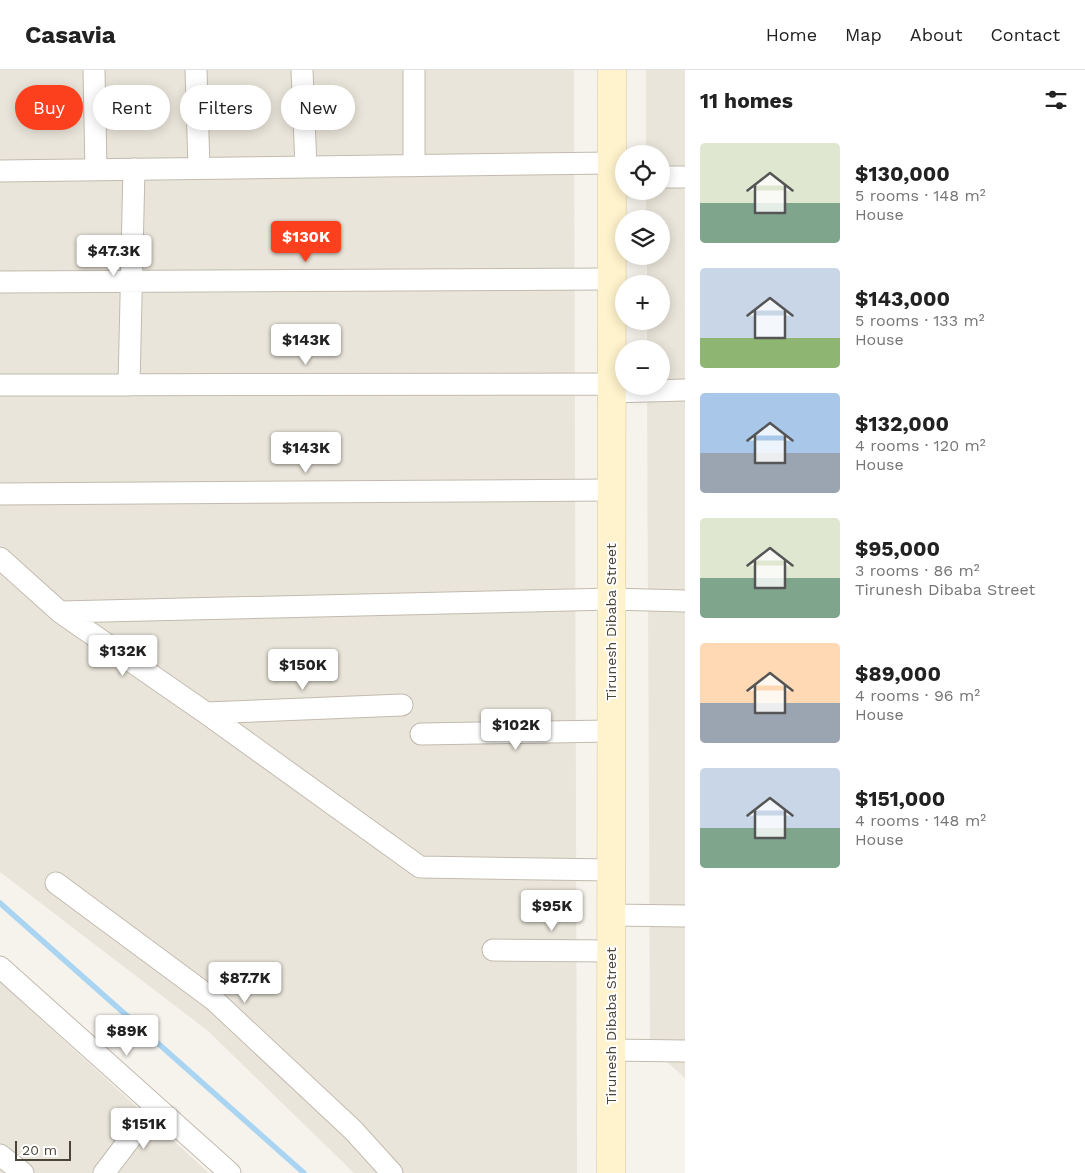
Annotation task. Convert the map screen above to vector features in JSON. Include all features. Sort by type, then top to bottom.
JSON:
[{"type":"main road","name":"Tirunesh Dibaba Street","points":[[612,70],[615,146]]},
{"type":"main road","name":"Tirunesh Dibaba Street","points":[[611,1173],[611,279],[615,193]]},
{"type":"street","points":[[94,70],[96,170]]},
{"type":"street","points":[[196,70],[199,168]]},
{"type":"street","points":[[302,70],[306,167]]},
{"type":"street","points":[[414,70],[414,166]]},
{"type":"street","points":[[0,171],[414,166],[615,172]]},
{"type":"street","points":[[129,385],[134,169]]},
{"type":"street","points":[[670,177],[685,177]]},
{"type":"street","points":[[0,282],[611,279]]},
{"type":"street","points":[[0,385],[685,390]]},
{"type":"street","points":[[0,494],[611,490]]},
{"type":"street","points":[[0,558],[60,612],[206,713],[420,868],[611,870]]},
{"type":"street","points":[[60,612],[611,599],[685,601]]},
{"type":"street","points":[[206,713],[402,705]]},
{"type":"street","points":[[421,734],[611,731]]},
{"type":"street","points":[[56,883],[214,1000],[353,1130],[392,1173]]},
{"type":"street","points":[[611,915],[685,916]]},
{"type":"street","points":[[493,950],[611,951]]},
{"type":"street","points":[[0,967],[230,1173]]},
{"type":"street","points":[[611,1050],[685,1051]]},
{"type":"street","points":[[104,1173],[155,1106]]},
{"type":"street","points":[[0,1155],[23,1173]]},
{"type":"shaded area","points":[[0,70],[574,70],[577,1173],[354,1173],[208,1031],[0,872]]},
{"type":"shaded area","points":[[646,70],[685,70],[685,1078],[650,1047],[647,395],[670,395],[670,340],[647,340],[647,330],[670,330],[670,275],[647,275],[647,265],[670,265],[670,210],[646,210],[646,200],[670,200],[670,145],[646,145]]},
{"type":"shaded area","points":[[0,982],[209,1173],[0,1173]]},
{"type":"waterway","points":[[0,903],[304,1173]]}]
